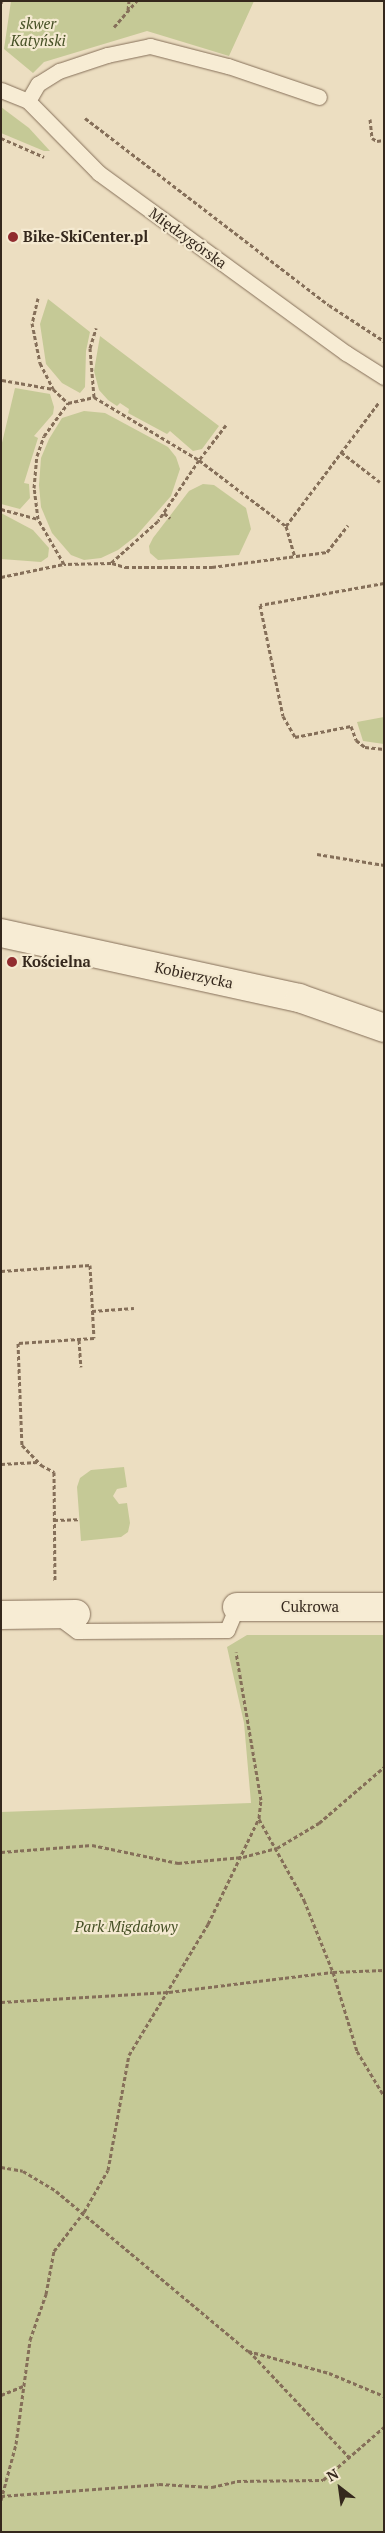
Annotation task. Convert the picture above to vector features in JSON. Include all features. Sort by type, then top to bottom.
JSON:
[{"type":"street","name":"Kobierzycka","points":[[1,933],[299,998],[384,1028]]},
{"type":"street","name":"Cukrowa","points":[[236,1607],[384,1607]]},
{"type":"street","points":[[1,1615],[66,1615]]},
{"type":"lane","points":[[28,101],[38,84],[59,71],[107,55],[150,46],[228,66],[319,97]]},
{"type":"lane","name":"Międzygórska","points":[[1,90],[28,101],[99,173],[346,353],[384,377]]},
{"type":"lane","points":[[66,1615],[77,1631],[227,1630],[236,1607]]},
{"type":"path","points":[[128,11],[129,1]]},
{"type":"path","points":[[78,114],[329,305],[384,341]]},
{"type":"path","points":[[370,119],[372,138],[377,142],[384,140]]},
{"type":"path","points":[[38,298],[32,323],[40,362],[53,389],[68,403]]},
{"type":"path","points":[[94,397],[90,348],[96,328]]},
{"type":"path","points":[[2,380],[53,389]]},
{"type":"path","points":[[286,526],[384,395]]},
{"type":"path","points":[[64,564],[38,519],[34,488],[38,456],[44,436],[68,403],[94,397],[199,460],[286,526],[295,557]]},
{"type":"path","points":[[111,563],[164,513],[199,460],[226,425]]},
{"type":"path","points":[[342,452],[380,482]]},
{"type":"path","points":[[1,509],[38,519]]},
{"type":"path","points":[[164,513],[170,518]]},
{"type":"path","points":[[1,576],[64,564],[111,563],[125,566],[212,567],[295,557],[327,552],[348,525]]},
{"type":"path","points":[[384,582],[260,605],[283,716],[295,737],[351,726],[356,740],[364,747],[384,749]]},
{"type":"path","points":[[317,854],[384,866]]},
{"type":"path","points":[[1,1271],[90,1265],[94,1338],[18,1342],[22,1445],[39,1462],[54,1472],[54,1520],[66,1615]]},
{"type":"path","points":[[92,1311],[134,1308]]},
{"type":"path","points":[[79,1340],[81,1367]]},
{"type":"path","points":[[1,1464],[39,1462]]},
{"type":"path","points":[[54,1520],[79,1519]]},
{"type":"path","points":[[235,1648],[240,1663],[261,1800],[259,1818],[243,1857],[169,1992],[129,2055],[108,2170],[84,2212],[54,2251],[46,2294],[30,2340],[16,2444],[2,2497],[159,2484],[212,2486],[237,2482],[322,2480],[384,2427]]},
{"type":"path","points":[[1,1852],[92,1845],[178,1863],[243,1857],[277,1848],[319,1823],[384,1767]]},
{"type":"path","points":[[259,1818],[304,1900],[333,1972],[357,2051],[384,2096]]},
{"type":"path","points":[[1,2002],[169,1992],[333,1972],[384,1970]]},
{"type":"path","points":[[1,2167],[23,2171],[84,2212],[248,2350],[349,2457]]},
{"type":"path","points":[[248,2350],[328,2374],[384,2396]]},
{"type":"path","points":[[1,2395],[24,2385]]},
{"type":"green space","name":"skwer Katyński","points":[[11,1],[254,1],[229,56],[147,31],[44,62],[33,73],[4,49]]},
{"type":"green space","points":[[1,107],[29,128],[50,151],[44,151],[1,133]]},
{"type":"green space","points":[[48,299],[90,332],[86,351],[85,387],[80,393],[62,383],[46,364],[40,324]]},
{"type":"green space","points":[[100,336],[219,426],[202,449],[193,451],[170,431],[167,434],[128,413],[129,409],[120,403],[117,406],[108,400],[99,390],[94,371]]},
{"type":"green space","points":[[15,388],[50,394],[54,407],[53,414],[34,436],[38,438],[24,483],[29,484],[30,498],[20,509],[1,504],[1,447]]},
{"type":"green space","points":[[84,411],[105,413],[168,447],[176,457],[180,469],[171,496],[136,536],[118,550],[101,558],[84,560],[71,555],[52,533],[41,507],[39,485],[41,458],[49,439],[62,418]]},
{"type":"green space","points":[[203,484],[214,485],[246,508],[251,529],[239,555],[158,560],[150,553],[149,546],[153,538],[189,491]]},
{"type":"green space","points":[[1,513],[33,530],[49,548],[48,557],[41,562],[1,559]]},
{"type":"green space","points":[[384,717],[384,744],[363,741],[357,722]]},
{"type":"green space","points":[[124,1467],[127,1487],[117,1489],[113,1496],[119,1504],[127,1503],[130,1523],[128,1532],[121,1537],[81,1541],[77,1487],[80,1478],[91,1470]]},
{"type":"green space","name":"Park Migdałowy","points":[[247,1635],[384,1635],[384,2532],[1,2532],[1,1812],[251,1803],[244,1723],[227,1647]]},
{"type":"place","name":"Bike-SkiCenter.pl","points":[[13,237]]},
{"type":"place","name":"Kościelna","points":[[12,962]]}]
